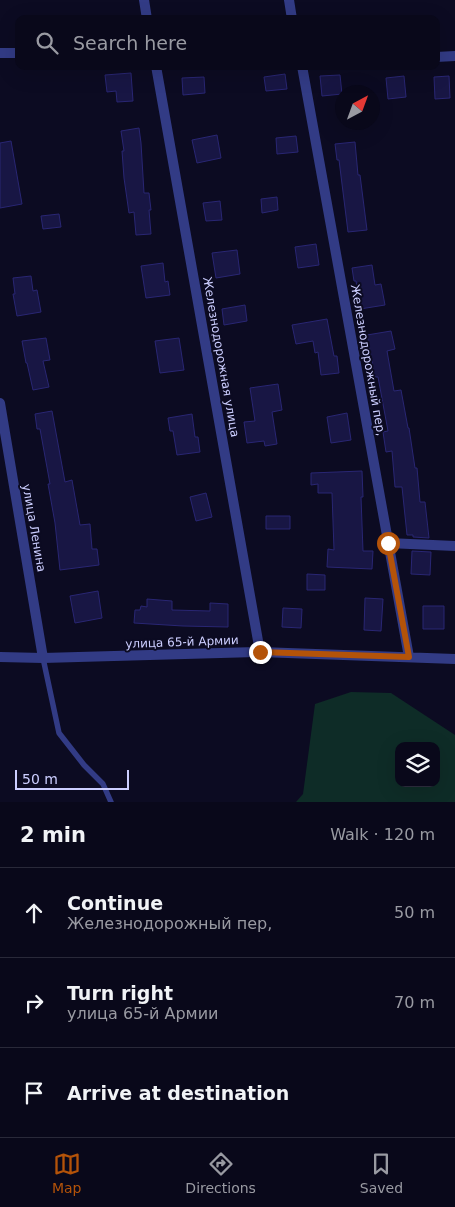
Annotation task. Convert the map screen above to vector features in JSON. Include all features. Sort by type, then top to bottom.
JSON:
[{"type":"street","points":[[144,0],[146,15]]},
{"type":"street","points":[[289,0],[291,15]]},
{"type":"street","points":[[0,53],[15,53]]},
{"type":"street","points":[[440,56],[455,56]]},
{"type":"street","name":"Железнодорожная улица","points":[[157,70],[260,652]]},
{"type":"street","name":"Железнодорожный пер,","points":[[303,70],[409,657]]},
{"type":"street","name":"улица Ленина","points":[[0,403],[44,658]]},
{"type":"street","points":[[388,543],[455,546]]},
{"type":"street","name":"улица 65-й Армии","points":[[0,657],[44,658],[260,652],[455,659]]},
{"type":"lane","points":[[44,658],[59,733],[84,765],[103,784],[111,802]]},
{"type":"green space","points":[[351,692],[391,693],[455,735],[455,802],[296,802],[303,794],[315,704]]},
{"type":"building","points":[[131,73],[133,101],[117,102],[116,91],[107,92],[105,75]]},
{"type":"building","points":[[285,74],[287,89],[266,91],[264,77]]},
{"type":"building","points":[[340,75],[341,85],[335,85],[335,95],[322,96],[320,76]]},
{"type":"building","points":[[404,76],[406,97],[388,99],[386,78]]},
{"type":"building","points":[[449,76],[450,98],[435,99],[434,77]]},
{"type":"building","points":[[204,77],[205,93],[183,95],[182,78]]},
{"type":"building","points":[[139,128],[144,193],[149,193],[151,210],[149,210],[151,234],[136,235],[134,212],[129,213],[124,178],[122,151],[124,151],[121,131]]},
{"type":"building","points":[[217,135],[221,158],[197,163],[192,140]]},
{"type":"building","points":[[296,136],[298,152],[277,154],[276,138]]},
{"type":"building","points":[[11,141],[22,204],[0,208],[0,143]]},
{"type":"building","points":[[355,142],[367,230],[348,232],[339,160],[337,160],[335,144]]},
{"type":"building","points":[[277,197],[278,210],[262,213],[261,199]]},
{"type":"building","points":[[220,201],[222,220],[206,221],[203,203]]},
{"type":"building","points":[[59,214],[61,227],[43,229],[41,216]]},
{"type":"building","points":[[316,244],[319,265],[298,268],[295,247]]},
{"type":"building","points":[[237,250],[240,274],[216,278],[212,253]]},
{"type":"building","points":[[163,263],[165,282],[168,281],[170,295],[146,298],[141,266]]},
{"type":"building","points":[[372,265],[375,285],[381,284],[385,305],[360,309],[352,268]]},
{"type":"building","points":[[31,276],[33,291],[37,290],[41,312],[17,316],[13,294],[15,294],[13,278]]},
{"type":"building","points":[[245,305],[247,321],[224,325],[222,309]]},
{"type":"building","points":[[327,319],[334,356],[337,356],[339,373],[321,375],[318,352],[315,353],[313,341],[296,344],[292,325]]},
{"type":"building","points":[[391,331],[395,349],[387,351],[394,391],[401,390],[415,468],[417,468],[420,502],[425,502],[429,538],[407,535],[402,487],[395,487],[392,451],[386,452],[383,432],[388,431],[378,377],[375,377],[367,335]]},
{"type":"building","points":[[46,338],[50,360],[43,361],[49,387],[33,390],[22,341]]},
{"type":"building","points":[[179,338],[184,370],[160,373],[155,341]]},
{"type":"building","points":[[278,384],[282,410],[272,412],[277,444],[265,446],[264,441],[247,443],[244,422],[255,421],[250,388]]},
{"type":"building","points":[[52,411],[65,482],[72,480],[80,525],[90,524],[92,549],[97,549],[99,565],[60,570],[55,523],[48,484],[50,484],[40,429],[37,429],[35,414]]},
{"type":"building","points":[[347,413],[351,440],[331,443],[327,417]]},
{"type":"building","points":[[192,414],[195,437],[198,437],[200,452],[177,455],[173,431],[170,431],[168,418]]},
{"type":"building","points":[[362,471],[363,551],[373,551],[372,569],[327,567],[328,549],[334,550],[332,493],[318,493],[318,484],[311,485],[311,473]]},
{"type":"building","points":[[206,493],[212,517],[196,521],[190,497]]},
{"type":"building","points":[[266,516],[290,516],[290,529],[266,529]]},
{"type":"building","points":[[412,551],[431,552],[430,575],[411,574]]},
{"type":"building","points":[[307,574],[325,575],[325,590],[307,590]]},
{"type":"building","points":[[98,591],[102,618],[75,623],[70,596]]},
{"type":"building","points":[[365,598],[383,599],[381,631],[364,630]]},
{"type":"building","points":[[147,599],[172,601],[172,610],[210,611],[210,603],[228,604],[228,627],[134,623],[135,610],[140,610],[141,606],[147,607]]},
{"type":"building","points":[[423,606],[444,606],[444,629],[423,629]]},
{"type":"building","points":[[283,608],[302,609],[301,628],[282,627]]},
{"type":"route","points":[[260,652],[409,657],[388,543]]}]
